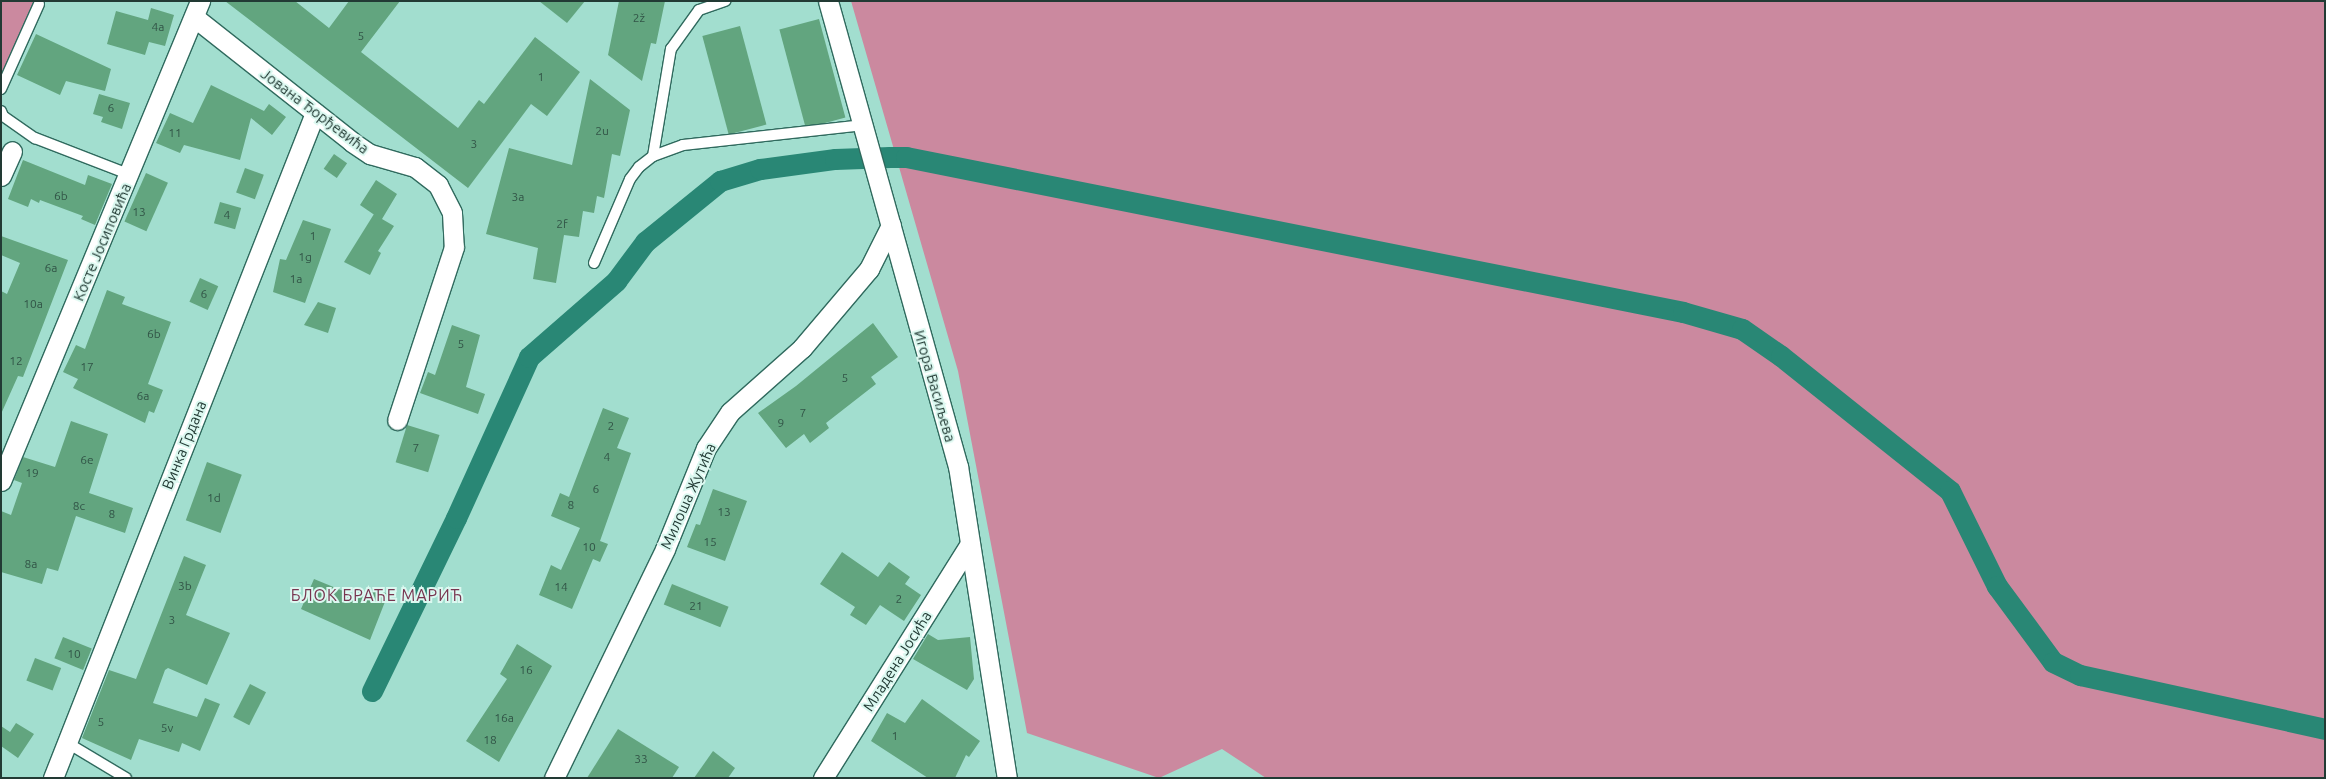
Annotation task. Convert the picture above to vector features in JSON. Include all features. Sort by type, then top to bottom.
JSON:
[{"type":"street","name":"Игора Васиљева","points":[[828,1],[866,131],[958,466],[1007,778]]},
{"type":"street","name":"Јована Ђорђевића","points":[[197,9],[315,113],[370,154],[415,167],[430,178],[438,185],[452,213],[454,247],[397,420]]},
{"type":"street","name":"Косте Јосиповића","points":[[1,481],[197,9]]},
{"type":"street","name":"Винка Грдана","points":[[53,778],[315,113]]},
{"type":"street","points":[[1,176],[12,151]]},
{"type":"street","name":"Милоша Жутића","points":[[554,778],[666,549],[706,448],[730,412],[802,348],[869,269],[891,225]]},
{"type":"street","name":"Младена Јосића","points":[[823,778],[970,544]]},
{"type":"lane","points":[[653,156],[671,49],[699,10],[724,1]]},
{"type":"lane","points":[[1,89],[38,4]]},
{"type":"lane","points":[[1,111],[3,116],[35,138],[130,174]]},
{"type":"lane","points":[[594,263],[630,180],[639,167],[653,156],[683,145],[866,131]]},
{"type":"lane","points":[[66,742],[126,778]]},
{"type":"shaded area","points":[[1,1],[39,1],[1,89]]},
{"type":"shaded area","points":[[851,1],[2325,1],[2325,778],[1266,778],[1222,749],[1159,778],[1027,733],[958,371]]},
{"type":"building","points":[[225,1],[295,1],[329,28],[349,1],[400,1],[361,52],[458,128],[479,100],[484,104],[535,37],[580,72],[547,116],[531,104],[468,188]]},
{"type":"building","points":[[539,1],[585,1],[567,23]]},
{"type":"building","points":[[619,1],[665,1],[656,44],[651,43],[642,81],[608,55]]},
{"type":"building","points":[[151,8],[174,15],[165,46],[149,42],[145,55],[107,44],[116,11],[148,20]]},
{"type":"building","points":[[819,19],[845,118],[806,128],[779,30]]},
{"type":"building","points":[[740,26],[766,125],[729,135],[702,36]]},
{"type":"building","points":[[36,34],[111,69],[105,91],[66,81],[60,95],[17,75]]},
{"type":"building","points":[[590,79],[630,110],[620,156],[612,154],[604,198],[597,196],[594,213],[583,211],[579,237],[564,235],[556,283],[533,279],[538,248],[486,234],[509,148],[572,165]]},
{"type":"building","points":[[211,85],[264,111],[269,104],[286,117],[272,135],[251,118],[240,160],[184,145],[180,153],[156,143],[170,113],[193,123]]},
{"type":"building","points":[[99,94],[130,103],[122,129],[101,122],[103,117],[93,114]]},
{"type":"building","points":[[334,154],[347,163],[337,178],[324,169]]},
{"type":"building","points":[[23,160],[85,185],[88,175],[112,184],[95,225],[81,219],[83,216],[40,200],[39,203],[31,199],[28,207],[8,199]]},
{"type":"building","points":[[245,168],[264,175],[255,199],[236,192]]},
{"type":"building","points":[[146,173],[168,183],[146,231],[124,221]]},
{"type":"building","points":[[376,180],[397,194],[382,219],[394,226],[378,251],[381,253],[370,275],[344,262],[374,214],[360,205]]},
{"type":"building","points":[[220,202],[241,208],[235,229],[214,223]]},
{"type":"building","points":[[303,220],[331,229],[305,303],[273,292],[280,259],[286,260]]},
{"type":"building","points":[[1,236],[68,260],[23,377],[18,376],[1,414],[1,291],[7,294],[20,263],[1,255]]},
{"type":"building","points":[[200,278],[218,286],[208,310],[189,302]]},
{"type":"building","points":[[107,290],[125,297],[122,304],[171,322],[148,384],[163,390],[154,413],[149,411],[145,423],[73,388],[78,379],[63,372],[76,345],[85,349]]},
{"type":"building","points":[[318,302],[336,308],[328,333],[304,325]]},
{"type":"building","points":[[873,323],[898,357],[871,377],[876,384],[826,423],[829,428],[810,443],[804,434],[786,448],[758,413],[796,386]]},
{"type":"building","points":[[452,325],[480,335],[466,387],[485,394],[478,414],[420,393],[428,372],[435,375]]},
{"type":"building","points":[[603,408],[629,418],[617,448],[631,453],[600,541],[608,544],[600,562],[593,559],[572,609],[539,595],[551,565],[561,570],[580,528],[551,516],[560,493],[569,497]]},
{"type":"building","points":[[71,421],[108,434],[89,493],[133,508],[125,533],[76,516],[58,571],[47,568],[42,584],[1,572],[1,511],[11,515],[22,483],[14,480],[23,457],[55,467]]},
{"type":"building","points":[[407,425],[440,435],[428,472],[396,462]]},
{"type":"building","points":[[207,462],[242,475],[221,533],[186,520]]},
{"type":"building","points":[[713,489],[747,501],[725,561],[687,547],[696,524],[700,525]]},
{"type":"building","points":[[842,552],[878,577],[889,562],[910,577],[905,584],[921,595],[904,621],[880,605],[866,625],[850,615],[855,607],[820,584]]},
{"type":"building","points":[[184,556],[206,565],[186,615],[230,633],[207,685],[168,668],[165,670],[153,703],[197,717],[205,698],[220,704],[200,751],[182,743],[179,752],[139,739],[131,760],[82,738],[109,670],[136,679]]},
{"type":"building","points":[[314,579],[353,595],[354,591],[369,597],[373,588],[388,594],[370,640],[301,609]]},
{"type":"building","points":[[672,584],[729,607],[720,627],[664,604]]},
{"type":"building","points":[[928,634],[938,640],[970,637],[974,679],[967,690],[913,659]]},
{"type":"building","points":[[63,637],[92,649],[83,670],[54,658]]},
{"type":"building","points":[[517,644],[552,666],[499,762],[466,741],[507,679],[500,674]]},
{"type":"building","points":[[35,658],[61,668],[53,690],[26,680]]},
{"type":"building","points":[[250,684],[266,692],[249,725],[233,717]]},
{"type":"building","points":[[922,699],[980,741],[969,757],[966,755],[955,778],[928,778],[871,741],[887,713],[905,723]]},
{"type":"building","points":[[16,723],[34,734],[18,758],[1,746],[1,726],[10,732]]},
{"type":"building","points":[[618,729],[679,767],[672,778],[587,778]]},
{"type":"building","points":[[713,751],[735,768],[728,778],[694,778]]},
{"type":"waterway","points":[[372,691],[456,518],[529,357],[616,281],[645,242],[720,181],[760,169],[835,159],[906,157],[1683,312],[1742,329],[1781,356],[1950,491],[1997,586],[2053,662],[2080,675],[2325,729]]},
{"type":"district","name":"БЛОК БРАЋЕ МАРИЋ","points":[[377,595]]}]
